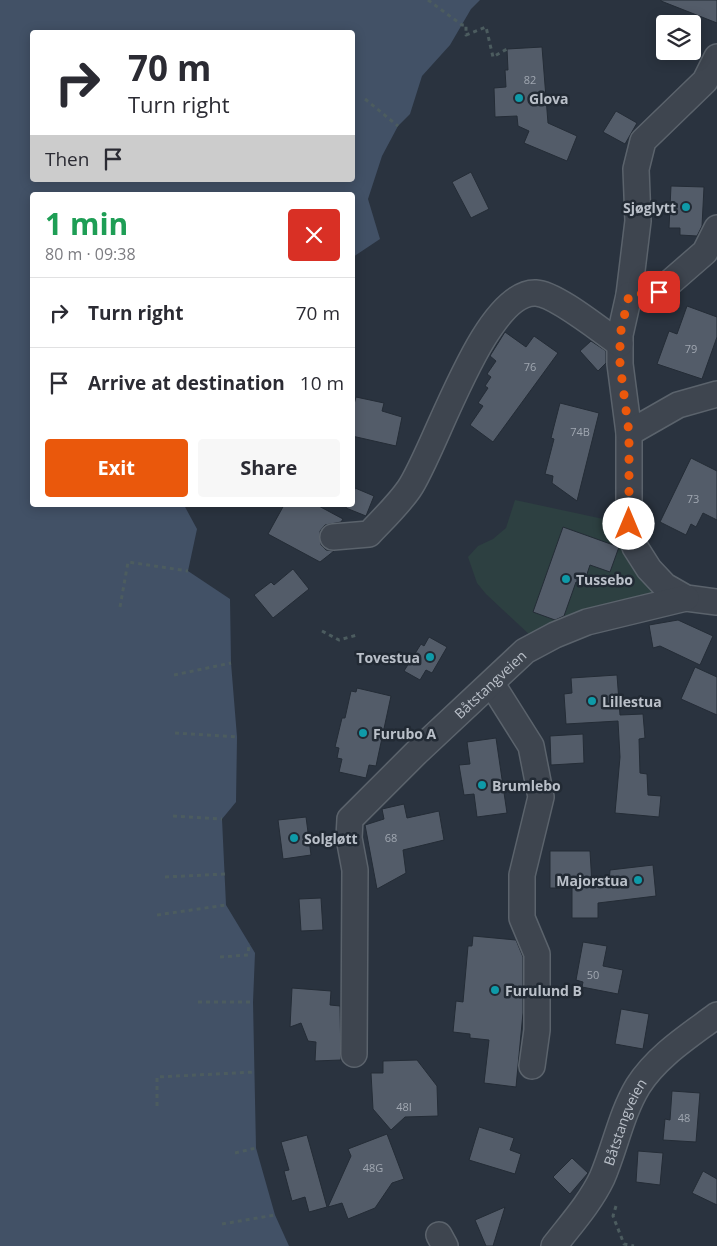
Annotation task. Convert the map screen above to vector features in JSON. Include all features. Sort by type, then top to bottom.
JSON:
[{"type":"street","name":"Båtstangveien","points":[[686,598],[665,586],[649,569],[634,547],[629,524],[629,433],[620,364],[620,344],[629,295],[638,221],[636,169],[643,141],[705,81],[717,57]]},
{"type":"street","points":[[629,295],[659,292],[706,252],[717,228]]},
{"type":"street","points":[[334,537],[369,534],[409,489],[428,452],[463,371],[490,330],[517,298],[530,293],[547,295],[620,344]]},
{"type":"street","points":[[629,433],[678,405],[717,394]]},
{"type":"street","name":"Båtstangveien","points":[[354,1054],[355,870],[349,838],[350,819],[416,753],[492,684],[525,651],[555,635],[587,622],[686,598],[716,600]]},
{"type":"street","points":[[492,684],[531,746],[541,796],[522,875],[522,918],[537,954],[538,1030],[532,1066]]},
{"type":"street","name":"Båtstangveien","points":[[554,1246],[587,1204],[601,1180],[628,1106],[639,1085],[675,1047],[717,1015]]},
{"type":"path","points":[[428,0],[466,25],[466,35],[486,27],[494,57],[507,49]]},
{"type":"path","points":[[365,99],[398,126]]},
{"type":"path","points":[[120,607],[128,562],[188,571]]},
{"type":"path","points":[[322,631],[339,640],[357,635]]},
{"type":"path","points":[[174,675],[231,663]]},
{"type":"path","points":[[174,732],[238,737]]},
{"type":"path","points":[[173,816],[222,819]]},
{"type":"path","points":[[165,877],[225,874]]},
{"type":"path","points":[[157,915],[226,905]]},
{"type":"path","points":[[220,957],[248,955],[249,943]]},
{"type":"path","points":[[198,1002],[253,1002]]},
{"type":"path","points":[[157,1106],[157,1077],[254,1072]]},
{"type":"path","points":[[235,1153],[256,1148]]},
{"type":"path","points":[[222,1224],[274,1215]]},
{"type":"shaded area","points":[[515,500],[622,523],[657,599],[533,638],[486,594],[477,583],[468,557],[478,546],[493,539],[506,528]]},
{"type":"water","points":[[0,0],[480,0],[471,9],[450,45],[422,76],[410,114],[398,126],[382,156],[368,199],[380,239],[355,256],[355,192],[30,192],[30,507],[185,507],[197,529],[188,571],[230,599],[231,663],[237,737],[236,802],[222,819],[226,905],[255,953],[253,1002],[256,1148],[275,1215],[289,1246],[0,1246]]},
{"type":"building","points":[[717,0],[717,23],[701,17],[701,15],[661,1]]},
{"type":"building","name":"Glova","points":[[542,47],[548,123],[577,136],[567,161],[524,143],[529,131],[518,126],[517,116],[495,117],[494,88],[506,87],[505,70],[508,70],[507,49]]},
{"type":"building","points":[[616,111],[637,123],[625,144],[603,132]]},
{"type":"building","points":[[471,172],[489,209],[471,218],[452,182]]},
{"type":"building","name":"Sjøglytt","points":[[671,186],[704,187],[702,226],[697,236],[680,235],[680,228],[669,228]]},
{"type":"building","points":[[687,306],[717,317],[717,337],[702,379],[657,364],[669,331],[677,334]]},
{"type":"building","points":[[505,332],[526,347],[534,336],[558,353],[493,442],[470,425],[483,406],[478,403],[488,388],[485,386],[491,377],[487,374],[496,361],[490,356]]},
{"type":"building","points":[[591,341],[606,351],[606,363],[598,371],[580,351]]},
{"type":"building","points":[[356,397],[384,403],[382,411],[402,417],[396,446],[355,437]]},
{"type":"building","points":[[560,403],[599,413],[577,501],[552,483],[553,476],[545,474],[554,439],[551,438]]},
{"type":"building","points":[[691,458],[717,471],[717,520],[703,513],[696,527],[691,524],[686,535],[660,522]]},
{"type":"building","points":[[355,488],[374,496],[366,516],[346,508],[355,507]]},
{"type":"building","points":[[283,507],[321,507],[343,519],[341,522],[325,525],[320,531],[321,545],[326,550],[334,551],[320,562],[268,534]]},
{"type":"building","name":"Tussebo","points":[[563,527],[619,547],[610,572],[590,565],[586,577],[581,575],[579,583],[576,582],[564,616],[555,620],[533,612]]},
{"type":"building","points":[[293,569],[309,589],[273,618],[254,595],[271,582],[274,585]]},
{"type":"building","points":[[678,620],[713,636],[700,665],[660,646],[653,648],[649,625]]},
{"type":"building","name":"Tovestua","points":[[429,637],[447,647],[432,673],[426,670],[420,680],[404,671],[421,644],[424,646]]},
{"type":"building","points":[[695,667],[717,677],[717,715],[681,699]]},
{"type":"building","points":[[617,675],[620,715],[643,714],[645,738],[639,739],[640,773],[647,774],[648,795],[661,796],[659,817],[615,813],[620,757],[618,721],[566,724],[564,694],[572,693],[571,678]]},
{"type":"building","name":"Furubo A","points":[[357,688],[391,696],[376,766],[369,765],[366,778],[339,772],[342,759],[337,758],[339,748],[335,747],[342,718],[345,718],[351,691],[356,692]]},
{"type":"building","points":[[583,734],[584,763],[551,765],[550,736]]},
{"type":"building","name":"Brumlebo","points":[[496,738],[507,813],[477,817],[474,794],[464,795],[459,765],[470,764],[467,742]]},
{"type":"building","points":[[404,804],[407,818],[439,811],[444,840],[403,850],[406,873],[377,889],[365,825],[384,819],[382,809]]},
{"type":"building","name":"Solgløtt","points":[[306,817],[311,855],[283,859],[278,820]]},
{"type":"building","points":[[550,851],[590,851],[592,885],[609,886],[610,870],[653,865],[656,896],[598,903],[598,918],[572,918],[572,888],[550,888]]},
{"type":"building","points":[[321,898],[323,930],[301,931],[299,899]]},
{"type":"building","name":"Furulund B","points":[[473,936],[516,940],[523,957],[523,1013],[516,1087],[484,1083],[489,1040],[470,1038],[470,1034],[453,1032],[456,1001],[463,1002],[468,946],[472,946]]},
{"type":"building","points":[[583,942],[607,946],[603,966],[623,970],[618,994],[582,987],[583,982],[576,980]]},
{"type":"building","points":[[292,988],[331,991],[330,1005],[340,1006],[341,1060],[315,1061],[316,1042],[308,1041],[301,1023],[290,1027]]},
{"type":"building","points":[[621,1009],[649,1014],[643,1049],[615,1044]]},
{"type":"building","points":[[417,1060],[437,1086],[438,1116],[405,1117],[391,1130],[373,1109],[371,1073],[383,1073],[383,1061]]},
{"type":"building","points":[[672,1091],[700,1093],[696,1142],[663,1140],[665,1119],[670,1120]]},
{"type":"building","points":[[479,1127],[514,1138],[510,1150],[521,1154],[515,1174],[469,1160]]},
{"type":"building","points":[[387,1134],[404,1179],[392,1183],[375,1208],[348,1219],[342,1203],[328,1207],[351,1156],[348,1149]]},
{"type":"building","points":[[307,1135],[327,1207],[309,1212],[305,1197],[292,1201],[284,1171],[289,1170],[281,1142]]},
{"type":"building","points":[[638,1151],[663,1153],[660,1185],[636,1182]]},
{"type":"building","points":[[572,1158],[588,1173],[570,1194],[553,1177]]},
{"type":"building","points":[[703,1171],[717,1179],[717,1205],[692,1193]]},
{"type":"building","points":[[505,1207],[493,1246],[486,1246],[475,1220]]},
{"type":"place","name":"Glova","points":[[519,98]]},
{"type":"place","name":"Sjøglytt","points":[[686,207]]},
{"type":"place","name":"Tussebo","points":[[566,579]]},
{"type":"place","name":"Tovestua","points":[[430,657]]},
{"type":"place","name":"Lillestua","points":[[592,701]]},
{"type":"place","name":"Furubo A","points":[[363,733]]},
{"type":"place","name":"Brumlebo","points":[[482,785]]},
{"type":"place","name":"Solgløtt","points":[[294,838]]},
{"type":"place","name":"Majorstua","points":[[638,880]]},
{"type":"place","name":"Furulund B","points":[[495,990]]},
{"type":"route","points":[[629,524],[629,433],[620,364],[620,335],[629,295],[659,292]]}]
